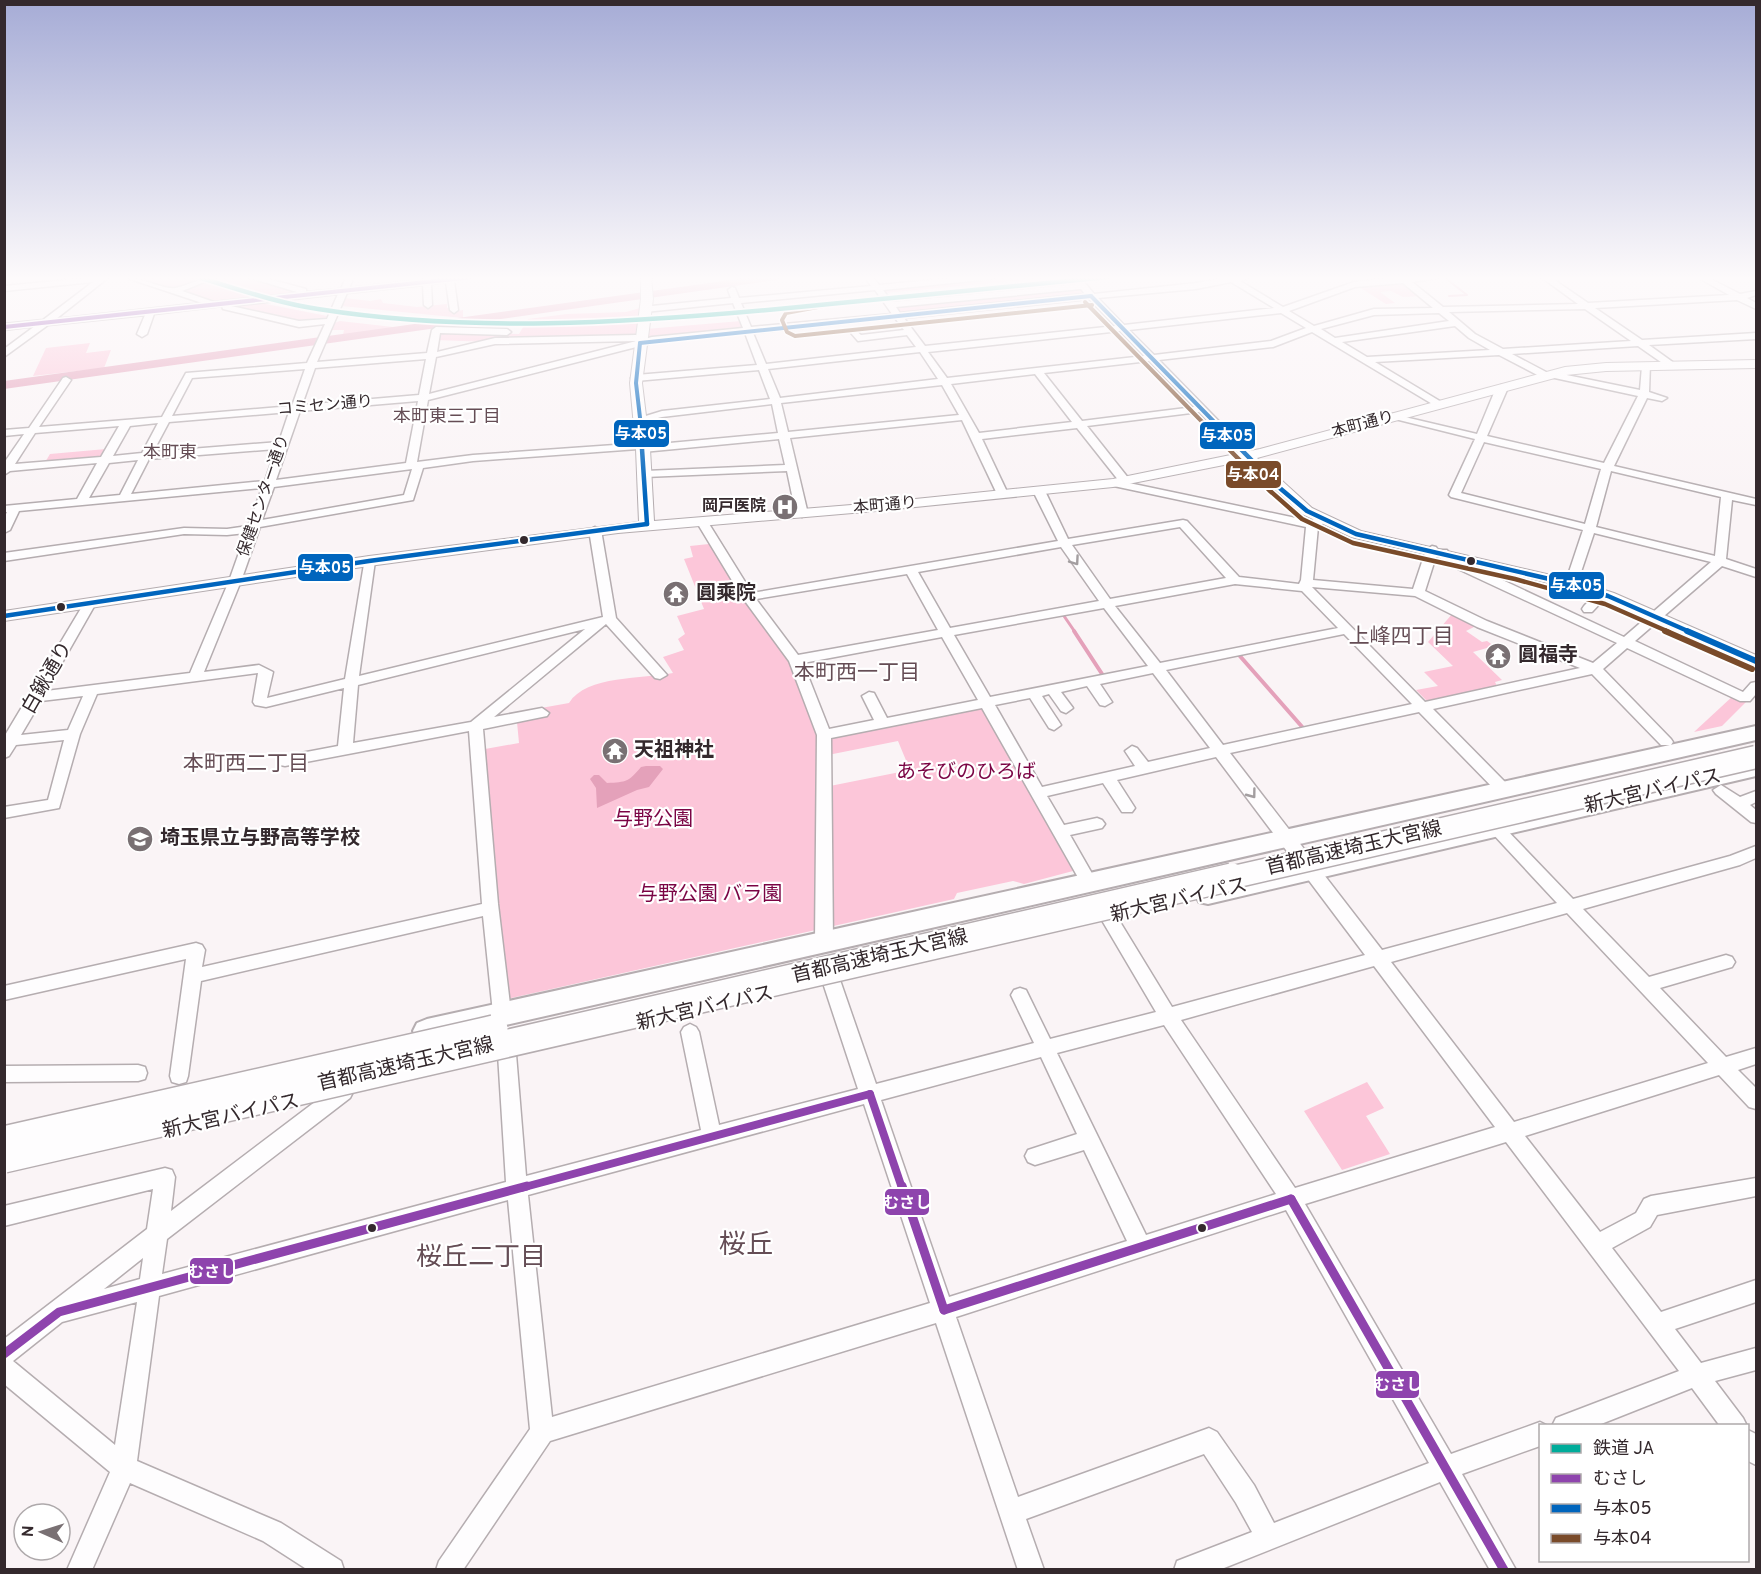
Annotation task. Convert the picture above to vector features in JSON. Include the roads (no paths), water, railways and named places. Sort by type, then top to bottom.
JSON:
[{"type":"highway","name":"新大宮バイパス","points":[[4,1128],[502,1013],[1090,884],[1756,732]]},
{"type":"highway","name":"首都高速埼玉大宮線","points":[[4,1140],[1756,744]]},
{"type":"highway","name":"首都高速埼玉大宮線","points":[[4,1159],[1756,757]]},
{"type":"highway","name":"新大宮バイパス","points":[[4,1168],[1311,872],[1756,768]]},
{"type":"main road","points":[[639,350],[636,378],[641,419],[647,525]]},
{"type":"main road","name":"本町通り","points":[[4,616],[369,561],[595,531],[802,514],[1119,482],[1247,456],[1549,375],[1584,369],[1756,364]]},
{"type":"main road","points":[[1247,456],[1288,496],[1323,522],[1356,534],[1571,584],[1655,616],[1756,661]]},
{"type":"street","name":"保健センター通り","points":[[195,677],[235,581],[252,527],[318,350]]},
{"type":"street","points":[[4,557],[184,531],[227,532],[409,498],[431,350]]},
{"type":"street","points":[[124,497],[189,375],[430,356],[454,350]]},
{"type":"street","points":[[561,363],[562,350]]},
{"type":"street","name":"コミセン通り","points":[[4,433],[423,398],[561,363],[598,350]]},
{"type":"street","points":[[755,350],[776,401],[802,514]]},
{"type":"street","points":[[636,378],[908,350]]},
{"type":"street","points":[[922,350],[966,417],[1002,494]]},
{"type":"street","points":[[1144,350],[1247,456]]},
{"type":"street","points":[[641,419],[662,414],[1217,350]]},
{"type":"street","points":[[1349,350],[1439,405]]},
{"type":"street","points":[[1497,350],[1549,375],[1662,398]]},
{"type":"street","points":[[1365,360],[1524,350]]},
{"type":"street","points":[[1651,350],[1671,365]]},
{"type":"street","points":[[1571,584],[1607,468],[1644,394],[1647,366]]},
{"type":"street","points":[[1037,371],[1080,424],[1119,482],[1190,498],[1323,522],[1305,585]]},
{"type":"street","points":[[5,470],[66,380]]},
{"type":"street","points":[[1501,388],[1503,390],[1455,495],[1720,561],[1756,573]]},
{"type":"street","points":[[976,437],[1201,409]]},
{"type":"street","points":[[4,530],[10,508],[268,484],[473,458],[643,448],[966,417]]},
{"type":"street","points":[[1392,417],[1756,502]]},
{"type":"street","points":[[81,501],[127,422]]},
{"type":"street","points":[[5,470],[282,445]]},
{"type":"street","points":[[645,474],[792,468]]},
{"type":"street","points":[[1039,491],[1071,556],[1106,603],[1734,1424]]},
{"type":"street","points":[[1038,793],[1595,669],[1720,561],[1727,495]]},
{"type":"street","points":[[1183,522],[1190,498]]},
{"type":"street","points":[[702,521],[748,597],[795,660],[824,735],[824,942]]},
{"type":"street","points":[[748,597],[1183,522]]},
{"type":"street","points":[[1183,522],[1235,579]]},
{"type":"street","points":[[595,531],[607,619],[660,675]]},
{"type":"street","points":[[1418,593],[1437,551],[1447,559],[1745,698],[1756,686]]},
{"type":"street","points":[[345,750],[369,561]]},
{"type":"street","points":[[910,569],[1090,884]]},
{"type":"street","points":[[795,660],[1235,579],[1418,593],[1482,624],[1595,669],[1666,742]]},
{"type":"street","points":[[1305,585],[1346,630],[1503,789]]},
{"type":"street","points":[[1588,609],[1602,594]]},
{"type":"street","name":"白鍬通り","points":[[7,745],[37,698],[90,603]]},
{"type":"street","points":[[37,698],[264,670],[266,672],[260,700],[263,703],[607,619]]},
{"type":"street","points":[[476,725],[607,619]]},
{"type":"street","points":[[824,735],[986,702],[1054,691],[1346,630]]},
{"type":"street","points":[[1092,683],[1105,702]]},
{"type":"street","points":[[1054,691],[1066,708]]},
{"type":"street","points":[[4,813],[54,804],[73,734],[91,692]]},
{"type":"street","points":[[1034,694],[1054,725]]},
{"type":"street","points":[[869,696],[882,723]]},
{"type":"street","points":[[285,761],[542,713]]},
{"type":"street","points":[[476,725],[490,908],[502,1013]]},
{"type":"street","points":[[7,745],[73,734]]},
{"type":"street","points":[[1132,751],[1144,768]]},
{"type":"street","points":[[1107,777],[1127,808]]},
{"type":"street","points":[[1720,790],[1756,818]]},
{"type":"street","points":[[1738,804],[1756,796]]},
{"type":"street","points":[[1060,831],[1097,824]]},
{"type":"street","points":[[1497,829],[1756,1101]]},
{"type":"street","points":[[59,1312],[149,1286],[1168,1016],[1734,861],[1756,852]]},
{"type":"street","points":[[193,976],[490,908]]},
{"type":"street","points":[[1108,917],[1168,1016],[1292,1199],[1504,1569]]},
{"type":"street","points":[[4,993],[196,950],[179,1076]]},
{"type":"street","points":[[1646,985],[1726,962]]},
{"type":"street","points":[[831,980],[1030,1569]]},
{"type":"street","points":[[1020,995],[1141,1247]]},
{"type":"street","points":[[690,1032],[712,1136]]},
{"type":"street","points":[[507,1054],[517,1188],[542,1432]]},
{"type":"street","points":[[448,1569],[542,1432],[944,1310],[1292,1199],[1756,1056]]},
{"type":"street","points":[[4,1074],[138,1073]]},
{"type":"street","points":[[4,1354],[343,1092]]},
{"type":"street","points":[[1035,1156],[1089,1139]]},
{"type":"street","points":[[4,1216],[165,1177],[124,1468],[79,1569]]},
{"type":"street","points":[[1596,1245],[1643,1220],[1651,1206],[1755,1187]]},
{"type":"street","points":[[1658,1324],[1756,1291]]},
{"type":"street","points":[[1567,1424],[1697,1376],[1756,1359]]},
{"type":"street","points":[[4,1369],[124,1468],[272,1532],[332,1569]]},
{"type":"street","points":[[1186,1569],[1539,1434]]},
{"type":"street","points":[[1011,1512],[1209,1440],[1245,1494],[1269,1538]]},
{"type":"waterway","points":[[4,385],[251,350]]},
{"type":"waterway","points":[[1064,616],[1075,632]]},
{"type":"waterway","points":[[1074,631],[1104,677]]},
{"type":"waterway","points":[[1239,655],[1304,729]]},
{"type":"place","name":"岡戸医院","points":[[785,507]]},
{"type":"place","name":"圓乘院","points":[[676,594]]},
{"type":"place","name":"圓福寺","points":[[1498,656]]},
{"type":"place","name":"天祖神社","points":[[615,751]]},
{"type":"place","name":"埼玉県立与野高等学校","points":[[140,839]]},
{"type":"district","name":"本町東三丁目","points":[[447,417]]},
{"type":"district","name":"本町東","points":[[170,453]]},
{"type":"district","name":"上峰四丁目","points":[[1401,637]]},
{"type":"district","name":"本町西一丁目","points":[[857,673]]},
{"type":"district","name":"本町西二丁目","points":[[246,764]]},
{"type":"district","name":"桜丘","points":[[746,1246]]},
{"type":"district","name":"桜丘二丁目","points":[[481,1258]]},
{"type":"park label","name":"あそびのひろば","points":[[966,773]]},
{"type":"park label","name":"与野公園","points":[[653,820]]},
{"type":"park label","name":"与野公園 バラ園","points":[[710,895]]}]
